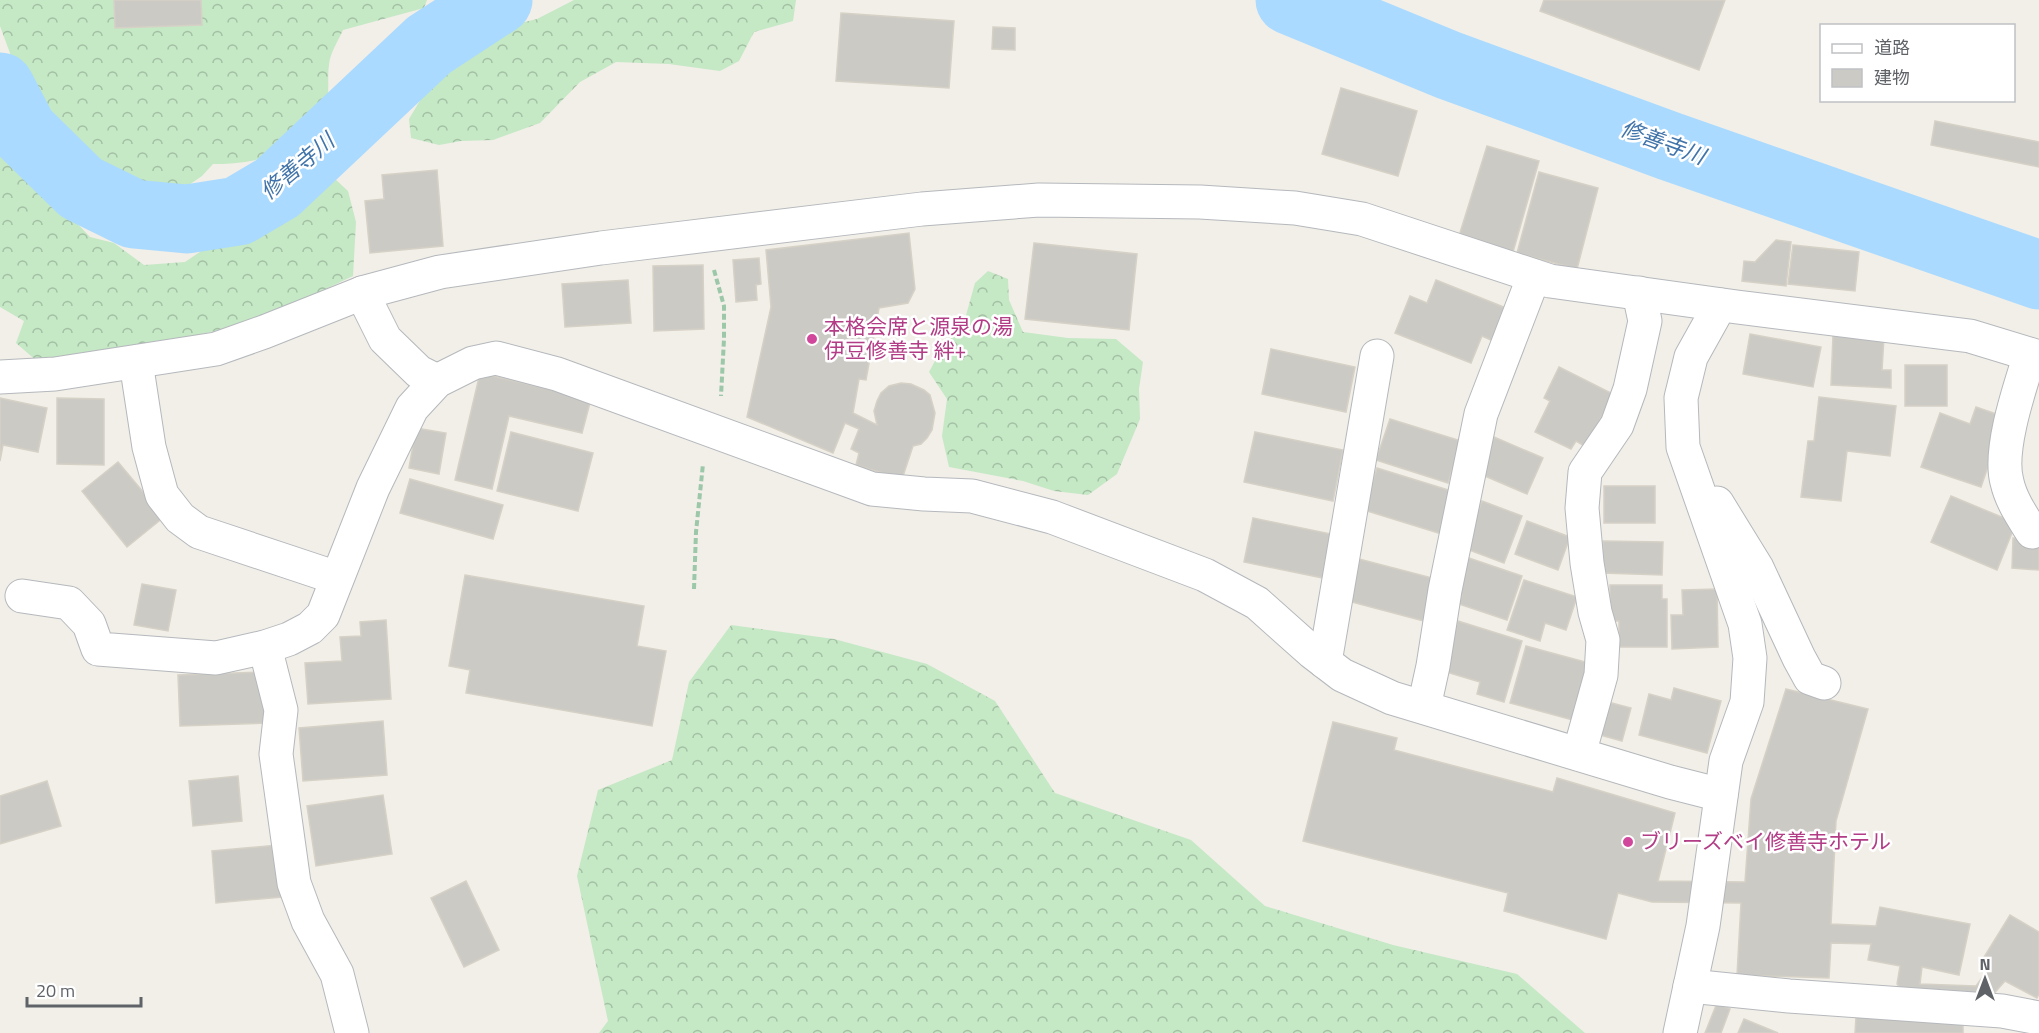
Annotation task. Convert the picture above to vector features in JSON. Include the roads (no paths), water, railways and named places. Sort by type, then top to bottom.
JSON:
[{"type":"street","points":[[0,377],[55,374],[216,349],[264,333],[362,293],[440,272],[601,248],[922,208],[1039,200],[1200,202],[1296,208],[1362,219],[1561,283],[1970,336],[2034,356],[2008,437],[2004,468],[2014,502],[2032,532]]},
{"type":"street","points":[[1424,707],[1481,414],[1534,276]]},
{"type":"street","points":[[362,293],[385,339],[419,372],[437,381]]},
{"type":"street","points":[[1579,754],[1600,675],[1603,640],[1587,563],[1582,508],[1586,472],[1617,425],[1630,389],[1645,321],[1639,293]]},
{"type":"street","points":[[1680,1033],[1703,926],[1726,761],[1747,702],[1750,658],[1745,624],[1683,447],[1681,398],[1691,357],[1720,305]]},
{"type":"street","points":[[1325,662],[1377,356]]},
{"type":"street","points":[[22,596],[69,603],[89,624],[98,649],[216,658],[289,639],[310,628],[322,615],[372,488],[412,408],[437,381],[473,363],[496,358],[557,374],[872,489],[972,496],[1052,516],[1205,575],[1257,603],[1342,675],[1392,698],[1670,782],[1721,795]]},
{"type":"street","points":[[136,362],[153,467],[162,495],[180,518],[199,532],[337,578]]},
{"type":"street","points":[[1688,460],[1757,568],[1810,678],[1824,683]]},
{"type":"street","points":[[265,647],[281,710],[276,754],[294,883],[309,921],[337,974],[352,1033]]},
{"type":"street","points":[[1690,986],[1789,996],[2002,1011],[2039,1018]]},
{"type":"waterway","name":"修善寺川","points":[[0,87],[23,131],[81,188],[134,214],[187,219],[238,211],[277,188],[429,45],[498,0]]},
{"type":"waterway","name":"修善寺川","points":[[1290,0],[1448,65],[1669,146],[2039,275]]},
{"type":"place","name":"本格会席と源泉の湯 伊豆修善寺 絆+","points":[[812,339]]},
{"type":"place","name":"ブリーズベイ修善寺ホテル","points":[[1628,842]]}]
